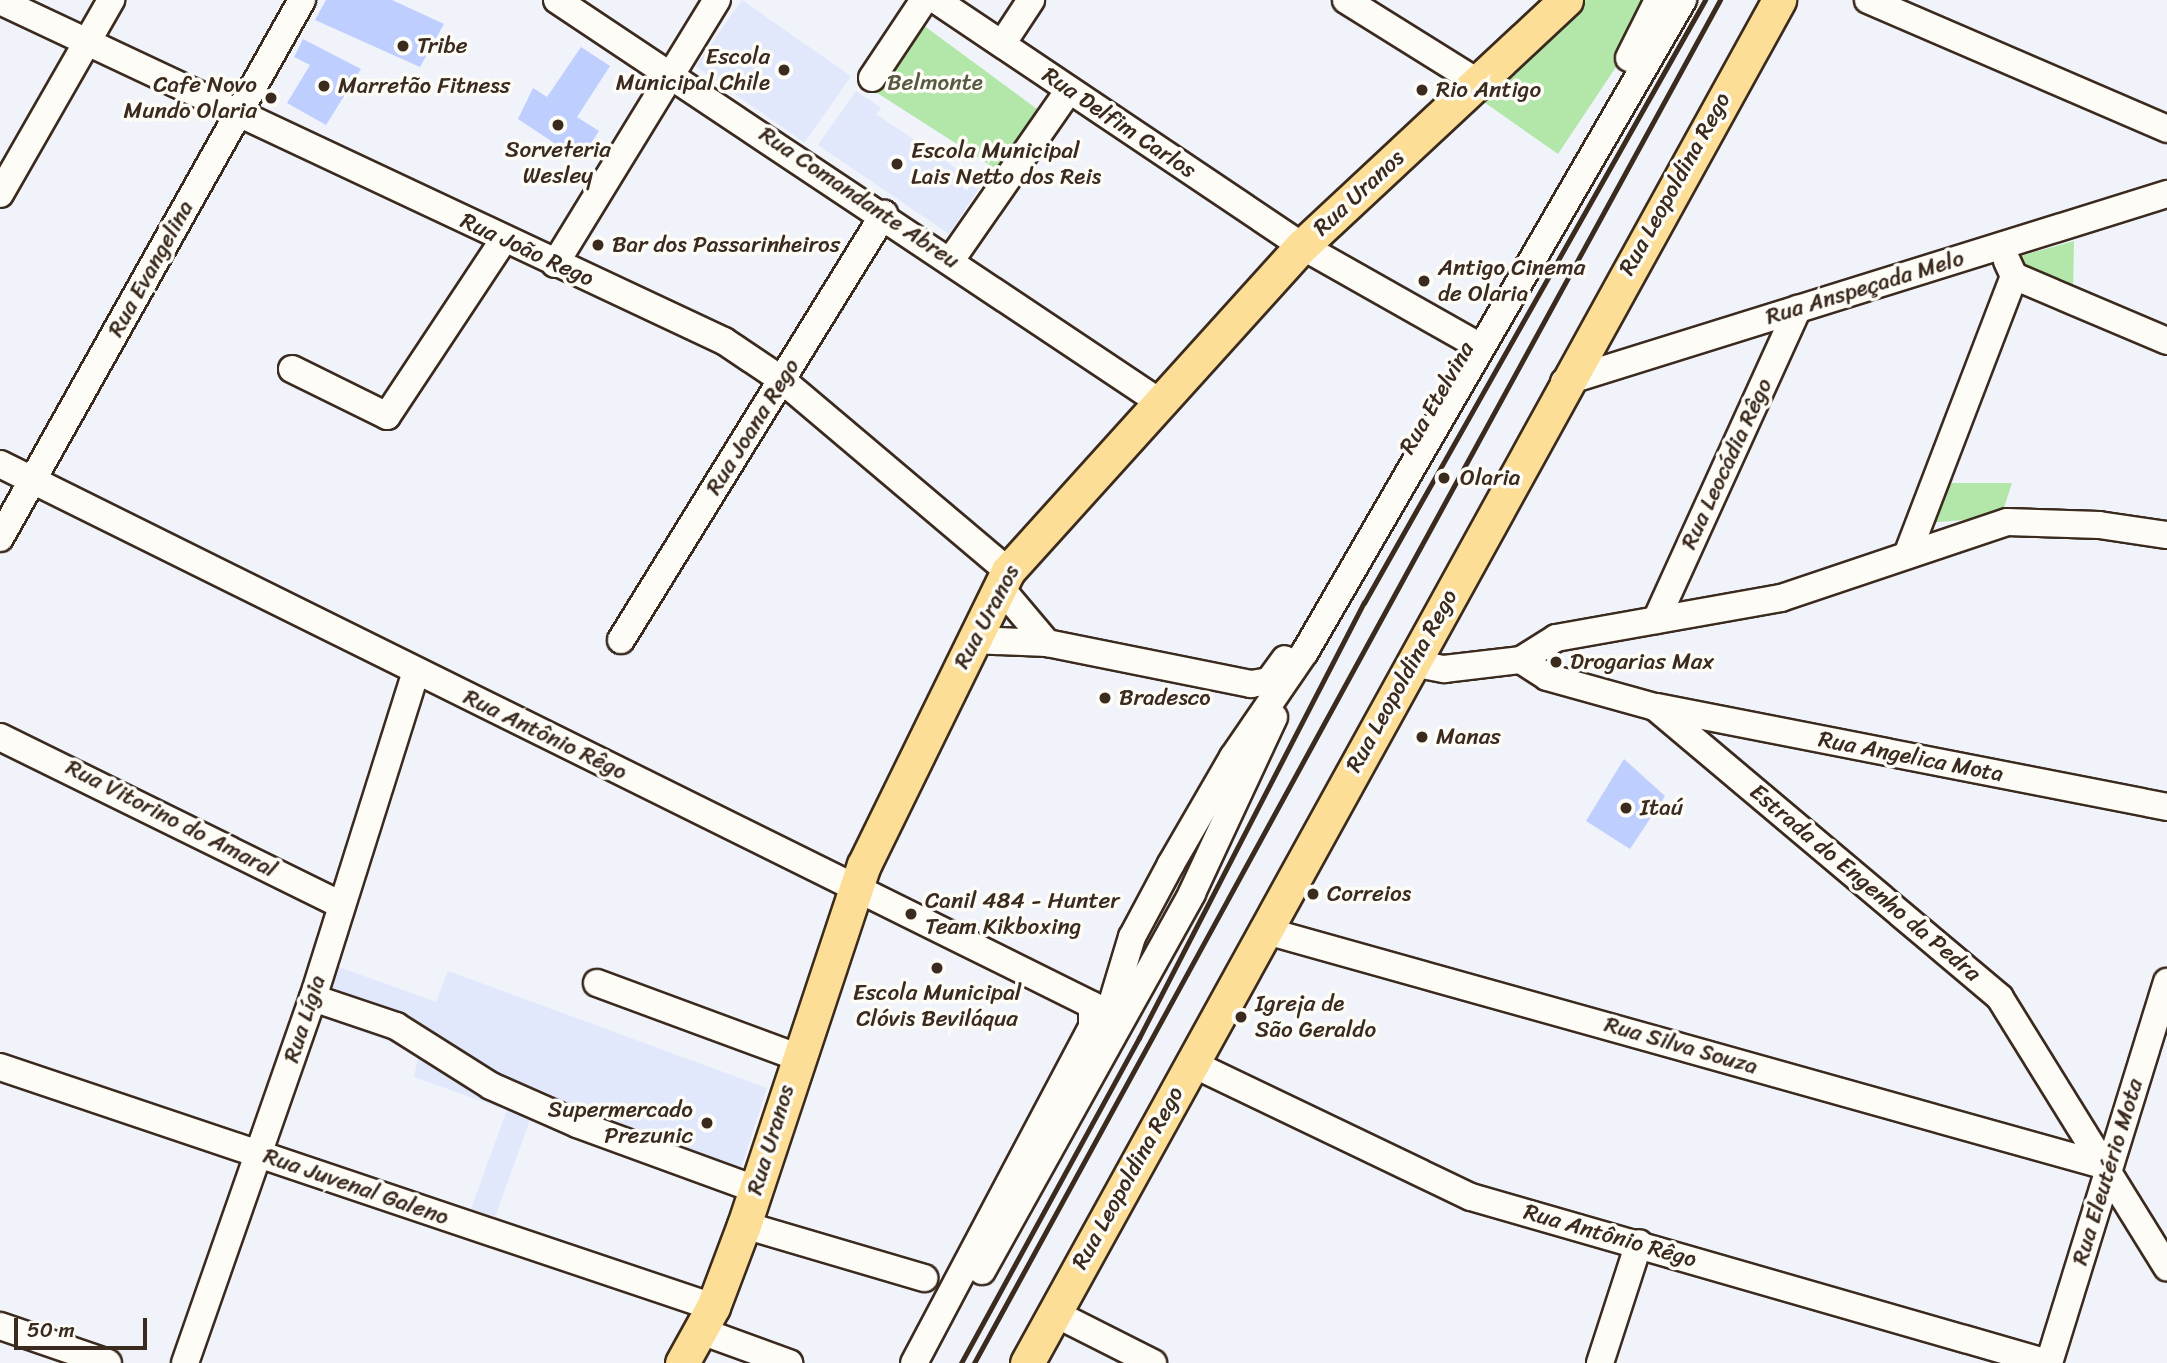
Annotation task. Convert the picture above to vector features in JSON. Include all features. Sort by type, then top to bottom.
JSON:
[{"type":"main road","name":"Rua Uranos","points":[[682,1363],[707,1319],[744,1225],[797,1057],[855,888],[1003,578],[1158,401],[1302,246],[1566,0]]},
{"type":"main road","name":"Rua Leopoldina Rego","points":[[1027,1363],[1564,382],[1779,0]]},
{"type":"street","points":[[0,194],[111,0]]},
{"type":"street","name":"Rua Evangelina","points":[[0,538],[302,0]]},
{"type":"street","name":"Rua Comandante Abreu","points":[[557,0],[884,214],[1158,401]]},
{"type":"street","points":[[555,264],[670,72],[717,0]]},
{"type":"street","points":[[872,78],[924,0]]},
{"type":"street","name":"Rua Delfim Carlos","points":[[936,0],[1302,246],[1470,341]]},
{"type":"street","points":[[1002,44],[1031,0]]},
{"type":"street","points":[[1346,0],[1479,83]]},
{"type":"street","name":"Rua Etelvina","points":[[1047,643],[1251,684],[1269,681],[1470,341],[1658,0]]},
{"type":"street","points":[[933,1363],[1093,1066],[1132,937],[1233,757],[1298,664],[1683,0]]},
{"type":"street","points":[[1868,0],[2167,129]]},
{"type":"street","name":"Rua João Rego","points":[[0,1],[555,264],[724,341],[782,380],[1003,578],[1047,643]]},
{"type":"street","points":[[951,260],[1069,90]]},
{"type":"street","name":"Rua Anspeçada Melo","points":[[1564,382],[2167,194]]},
{"type":"street","name":"Rua Joana Rego","points":[[621,640],[884,214]]},
{"type":"street","points":[[292,369],[387,416],[504,239]]},
{"type":"street","points":[[2000,247],[2014,276],[2167,341]]},
{"type":"street","points":[[1907,555],[2014,276]]},
{"type":"street","name":"Rua Leocádia Rêgo","points":[[1656,620],[1798,309]]},
{"type":"street","name":"Rua Antônio Rêgo","points":[[0,464],[1092,1004],[1092,1027],[914,1363]]},
{"type":"street","points":[[1412,663],[1444,669],[1521,660],[1556,638],[1782,598],[1978,529],[2026,521],[2167,535]]},
{"type":"street","points":[[972,640],[1047,643]]},
{"type":"street","name":"Estrada do Engenho da Pedra","points":[[1521,660],[1547,677],[1655,707],[1977,975],[2000,998],[2103,1169],[2167,1267]]},
{"type":"street","name":"Rua Lígia","points":[[185,1363],[313,998],[340,904],[416,671]]},
{"type":"street","name":"Rua Angelica Mota","points":[[1655,707],[2167,807]]},
{"type":"street","name":"Rua Vitorino do Amaral","points":[[0,737],[340,904]]},
{"type":"street","name":"Rua Silva Souza","points":[[1263,930],[2103,1169]]},
{"type":"street","points":[[597,983],[797,1057]]},
{"type":"street","name":"Rua Eleutério Mota","points":[[2048,1363],[2103,1169],[2165,995]]},
{"type":"street","points":[[313,998],[405,1030],[491,1086],[577,1124],[755,1189]]},
{"type":"street","name":"Rua Antônio Rêgo","points":[[1191,1063],[1471,1197],[2048,1363]]},
{"type":"street","name":"Rua Juvenal Galeno","points":[[0,1067],[258,1154],[707,1319],[789,1363]]},
{"type":"street","points":[[744,1225],[924,1278]]},
{"type":"street","points":[[1600,1363],[1639,1244]]},
{"type":"street","points":[[1054,1313],[1153,1363]]},
{"type":"street","points":[[0,1326],[108,1363]]},
{"type":"shaded area","points":[[742,0],[851,76],[804,143],[696,66]]},
{"type":"shaded area","name":"Escola Municipal Lais Netto dos Reis","points":[[856,91],[881,108],[876,114],[981,185],[949,234],[818,145]]},
{"type":"shaded area","name":"Supermercado Prezunic","points":[[336,966],[436,1002],[448,971],[767,1088],[735,1186],[531,1117],[495,1217],[471,1209],[507,1110],[414,1077],[419,1052],[317,1016]]},
{"type":"green space","points":[[1586,0],[1650,0],[1640,31],[1558,154],[1481,100]]},
{"type":"green space","name":"Belmonte","points":[[919,22],[1037,109],[999,171],[871,89]]},
{"type":"green space","points":[[2074,241],[2073,294],[2017,269],[2017,257]]},
{"type":"green space","points":[[1938,483],[2012,483],[2001,517],[1926,523]]},
{"type":"building","name":"Tribe","points":[[326,0],[392,0],[444,24],[420,67],[315,20]]},
{"type":"building","name":"Marretão Fitness","points":[[303,39],[361,69],[326,125],[287,103],[310,65],[294,57]]},
{"type":"building","points":[[581,47],[610,66],[577,117],[599,131],[580,160],[518,119],[533,88],[547,97]]},
{"type":"building","name":"Itaú","points":[[1624,759],[1665,796],[1630,849],[1586,821]]},
{"type":"railway","points":[[961,1363],[1139,1038],[1364,603],[1705,0]]},
{"type":"railway","points":[[974,1363],[1720,0]]},
{"type":"place","name":"Tribe","points":[[403,46]]},
{"type":"place","name":"Escola Municipal Chile","points":[[784,70]]},
{"type":"place","name":"Marretão Fitness","points":[[324,86]]},
{"type":"place","name":"Rio Antigo","points":[[1422,90]]},
{"type":"place","name":"Cafe Novo Mundo Olaria","points":[[271,98]]},
{"type":"place","name":"Sorveteria Wesley","points":[[558,125]]},
{"type":"place","name":"Escola Municipal Lais Netto dos Reis","points":[[897,164]]},
{"type":"place","name":"Bar dos Passarinheiros","points":[[598,245]]},
{"type":"place","name":"Antigo Cinema de Olaria","points":[[1424,281]]},
{"type":"place","name":"Olaria","points":[[1444,478]]},
{"type":"place","name":"Drogarias Max","points":[[1556,662]]},
{"type":"place","name":"Bradesco","points":[[1105,698]]},
{"type":"place","name":"Manas","points":[[1422,737]]},
{"type":"place","name":"Itaú","points":[[1626,808]]},
{"type":"place","name":"Correios","points":[[1313,894]]},
{"type":"place","name":"Canil 484 - Hunter Team Kikboxing","points":[[911,914]]},
{"type":"place","name":"Escola Municipal Clóvis Beviláqua","points":[[937,968]]},
{"type":"place","name":"Igreja de São Geraldo","points":[[1241,1017]]},
{"type":"place","name":"Supermercado Prezunic","points":[[707,1123]]}]
